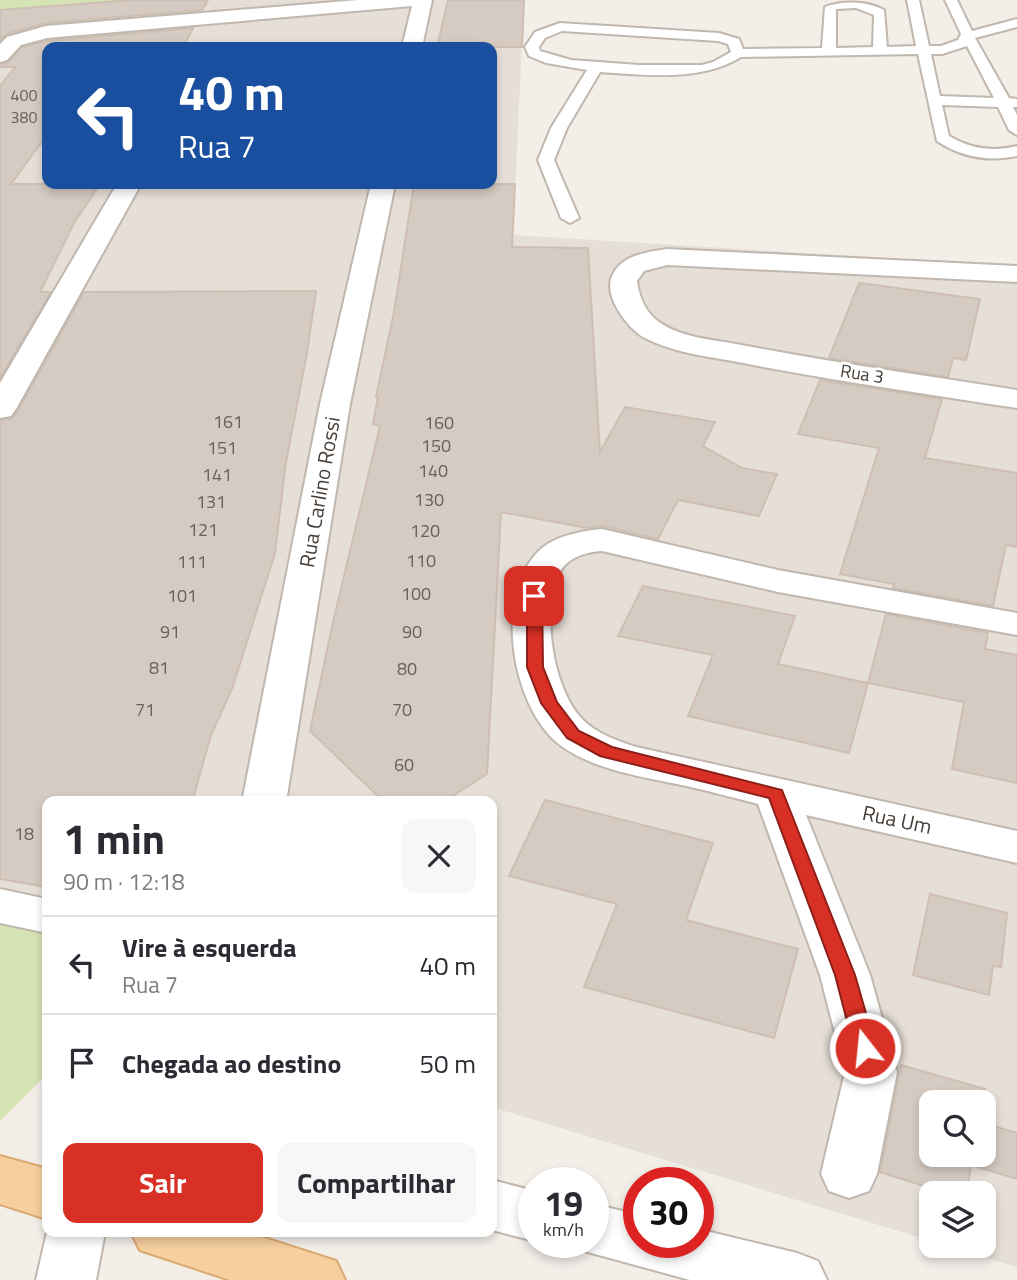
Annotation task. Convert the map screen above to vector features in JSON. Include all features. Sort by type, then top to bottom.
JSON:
[{"type":"main road","points":[[0,1180],[42,1193]]},
{"type":"main road","points":[[176,1237],[316,1280]]},
{"type":"street","points":[[0,56],[14,41],[46,32],[423,0],[413,42]]},
{"type":"street","points":[[214,37],[226,16]]},
{"type":"street","points":[[0,409],[126,189]]},
{"type":"street","name":"Rua Carlino Rossi","points":[[265,796],[335,404],[382,189]]},
{"type":"street","name":"Rua 3","points":[[1017,274],[684,256],[651,260],[629,270],[625,277],[624,294],[643,325],[667,336],[770,359],[1017,399]]},
{"type":"street","name":"Rua Um","points":[[1017,624],[778,581],[602,540],[585,541],[551,557],[541,572],[534,596],[535,667],[549,703],[573,734],[606,752],[776,794],[1017,847]]},
{"type":"street","points":[[776,794],[845,975],[872,1072],[849,1174]]},
{"type":"street","points":[[0,906],[42,915]]},
{"type":"street","points":[[497,1206],[518,1212]]},
{"type":"street","points":[[66,1280],[75,1237]]},
{"type":"street","points":[[707,1258],[797,1280]]},
{"type":"lane","points":[[913,0],[942,138],[954,146],[1003,155],[1017,151]]},
{"type":"lane","points":[[951,0],[966,36],[1011,103],[1017,130]]},
{"type":"lane","points":[[828,51],[830,10],[831,7],[842,5],[868,7],[880,13],[880,50]]},
{"type":"lane","points":[[966,36],[1017,23]]},
{"type":"lane","points":[[738,53],[734,42],[719,37],[580,28],[547,30],[532,47],[534,53],[542,57],[596,66],[702,69],[718,65],[738,53],[924,50],[955,47],[963,43],[966,36]]},
{"type":"lane","points":[[570,218],[545,160],[559,128],[596,66]]},
{"type":"lane","points":[[933,100],[1011,103]]},
{"type":"shaded area","points":[[129,0],[524,0],[513,235],[1017,266],[1017,1267],[987,1258],[996,1258],[996,1181],[919,1181],[919,1237],[714,1175],[714,1167],[689,1167],[497,1109],[497,796],[42,796],[42,1079],[0,1121],[0,10]]},
{"type":"green space","points":[[0,0],[129,0],[0,10]]},
{"type":"green space","points":[[0,906],[42,915],[42,1079],[0,1121]]},
{"type":"building","points":[[132,0],[208,0],[202,10],[46,23],[6,34],[0,40],[0,10]]},
{"type":"building","points":[[448,0],[524,0],[522,47],[497,47],[497,42],[438,42]]},
{"type":"building","points":[[193,28],[186,42],[43,42]]},
{"type":"building","points":[[42,42],[42,142],[11,184],[42,184],[42,189],[97,189],[74,223],[40,292],[51,292],[0,378],[0,86],[15,67],[0,67],[0,64],[9,62],[22,47]]},
{"type":"building","points":[[497,184],[515,184],[512,247],[588,248],[600,452],[625,407],[715,422],[703,446],[742,468],[777,474],[759,516],[678,500],[658,539],[603,526],[587,528],[501,512],[487,774],[452,796],[378,796],[310,731],[380,426],[373,424],[376,397],[394,312],[413,189],[497,189]]},
{"type":"building","points":[[859,283],[980,299],[966,360],[953,358],[948,377],[829,358]]},
{"type":"building","points":[[316,291],[286,462],[275,553],[232,689],[211,735],[194,796],[42,796],[42,886],[0,879],[0,420],[11,419],[18,411],[84,292]]},
{"type":"building","points":[[820,380],[942,399],[925,458],[1017,473],[1017,547],[1006,545],[993,606],[893,588],[894,584],[840,574],[879,448],[798,434]]},
{"type":"building","points":[[643,586],[795,616],[778,664],[868,683],[849,753],[688,716],[713,655],[618,636]]},
{"type":"building","points":[[886,614],[988,633],[985,649],[1017,655],[1017,783],[952,769],[964,702],[868,683]]},
{"type":"building","points":[[545,800],[713,843],[686,920],[798,949],[774,1038],[584,987],[617,904],[509,876]]},
{"type":"building","points":[[930,894],[1007,913],[1001,967],[993,966],[989,995],[913,975]]},
{"type":"building","points":[[901,1065],[985,1089],[919,1090],[919,1167],[971,1167],[969,1181],[919,1181],[919,1184],[880,1172]]},
{"type":"building","points":[[996,1127],[1017,1133],[1017,1179],[978,1167],[996,1167]]},
{"type":"route","points":[[534,596],[535,667],[549,703],[573,734],[606,752],[776,794],[845,975],[865,1048]]}]
